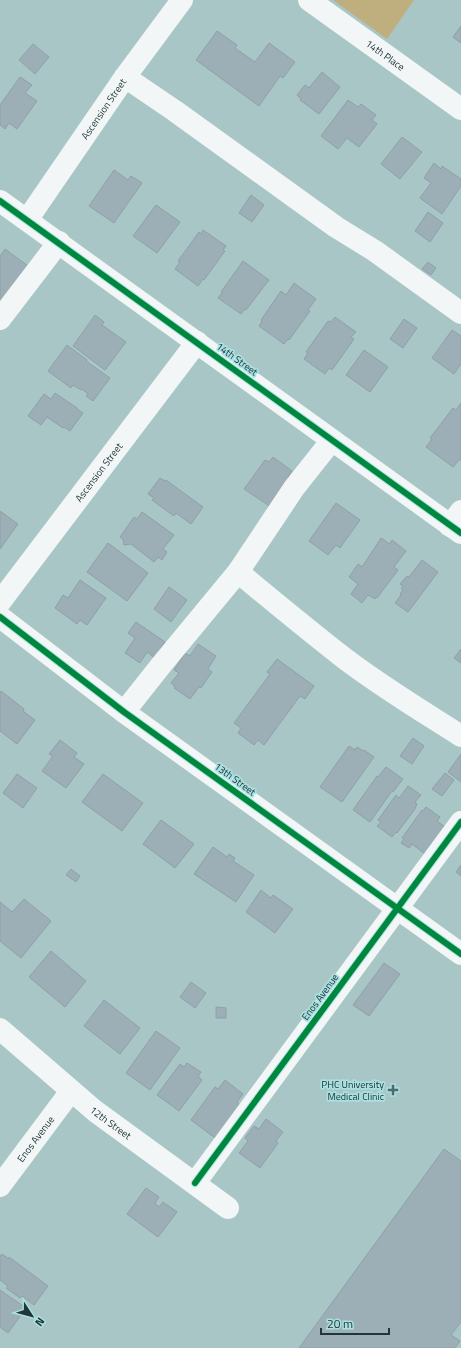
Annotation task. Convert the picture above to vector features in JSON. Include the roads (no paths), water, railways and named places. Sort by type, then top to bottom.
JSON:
[{"type":"street","name":"Ascension Street","points":[[26,220],[125,77],[182,0]]},
{"type":"street","name":"14th Place","points":[[309,0],[461,109]]},
{"type":"street","points":[[125,77],[175,111],[336,227],[375,251],[461,313]]},
{"type":"street","name":"14th Street","points":[[0,201],[332,440],[457,523]]},
{"type":"street","points":[[0,320],[58,242]]},
{"type":"street","name":"Ascension Street","points":[[0,602],[197,342]]},
{"type":"street","points":[[124,712],[238,572],[294,488],[332,440]]},
{"type":"street","points":[[238,572],[346,659],[400,697],[461,736]]},
{"type":"street","name":"13th Street","points":[[0,617],[124,712],[461,954]]},
{"type":"street","name":"Enos Avenue","points":[[195,1183],[461,822]]},
{"type":"street","name":"12th Street","points":[[0,1029],[95,1111],[228,1208]]},
{"type":"street","name":"Enos Avenue","points":[[0,1186],[71,1091]]},
{"type":"place","name":"PHC University Medical Clinic","points":[[393,1090]]}]
